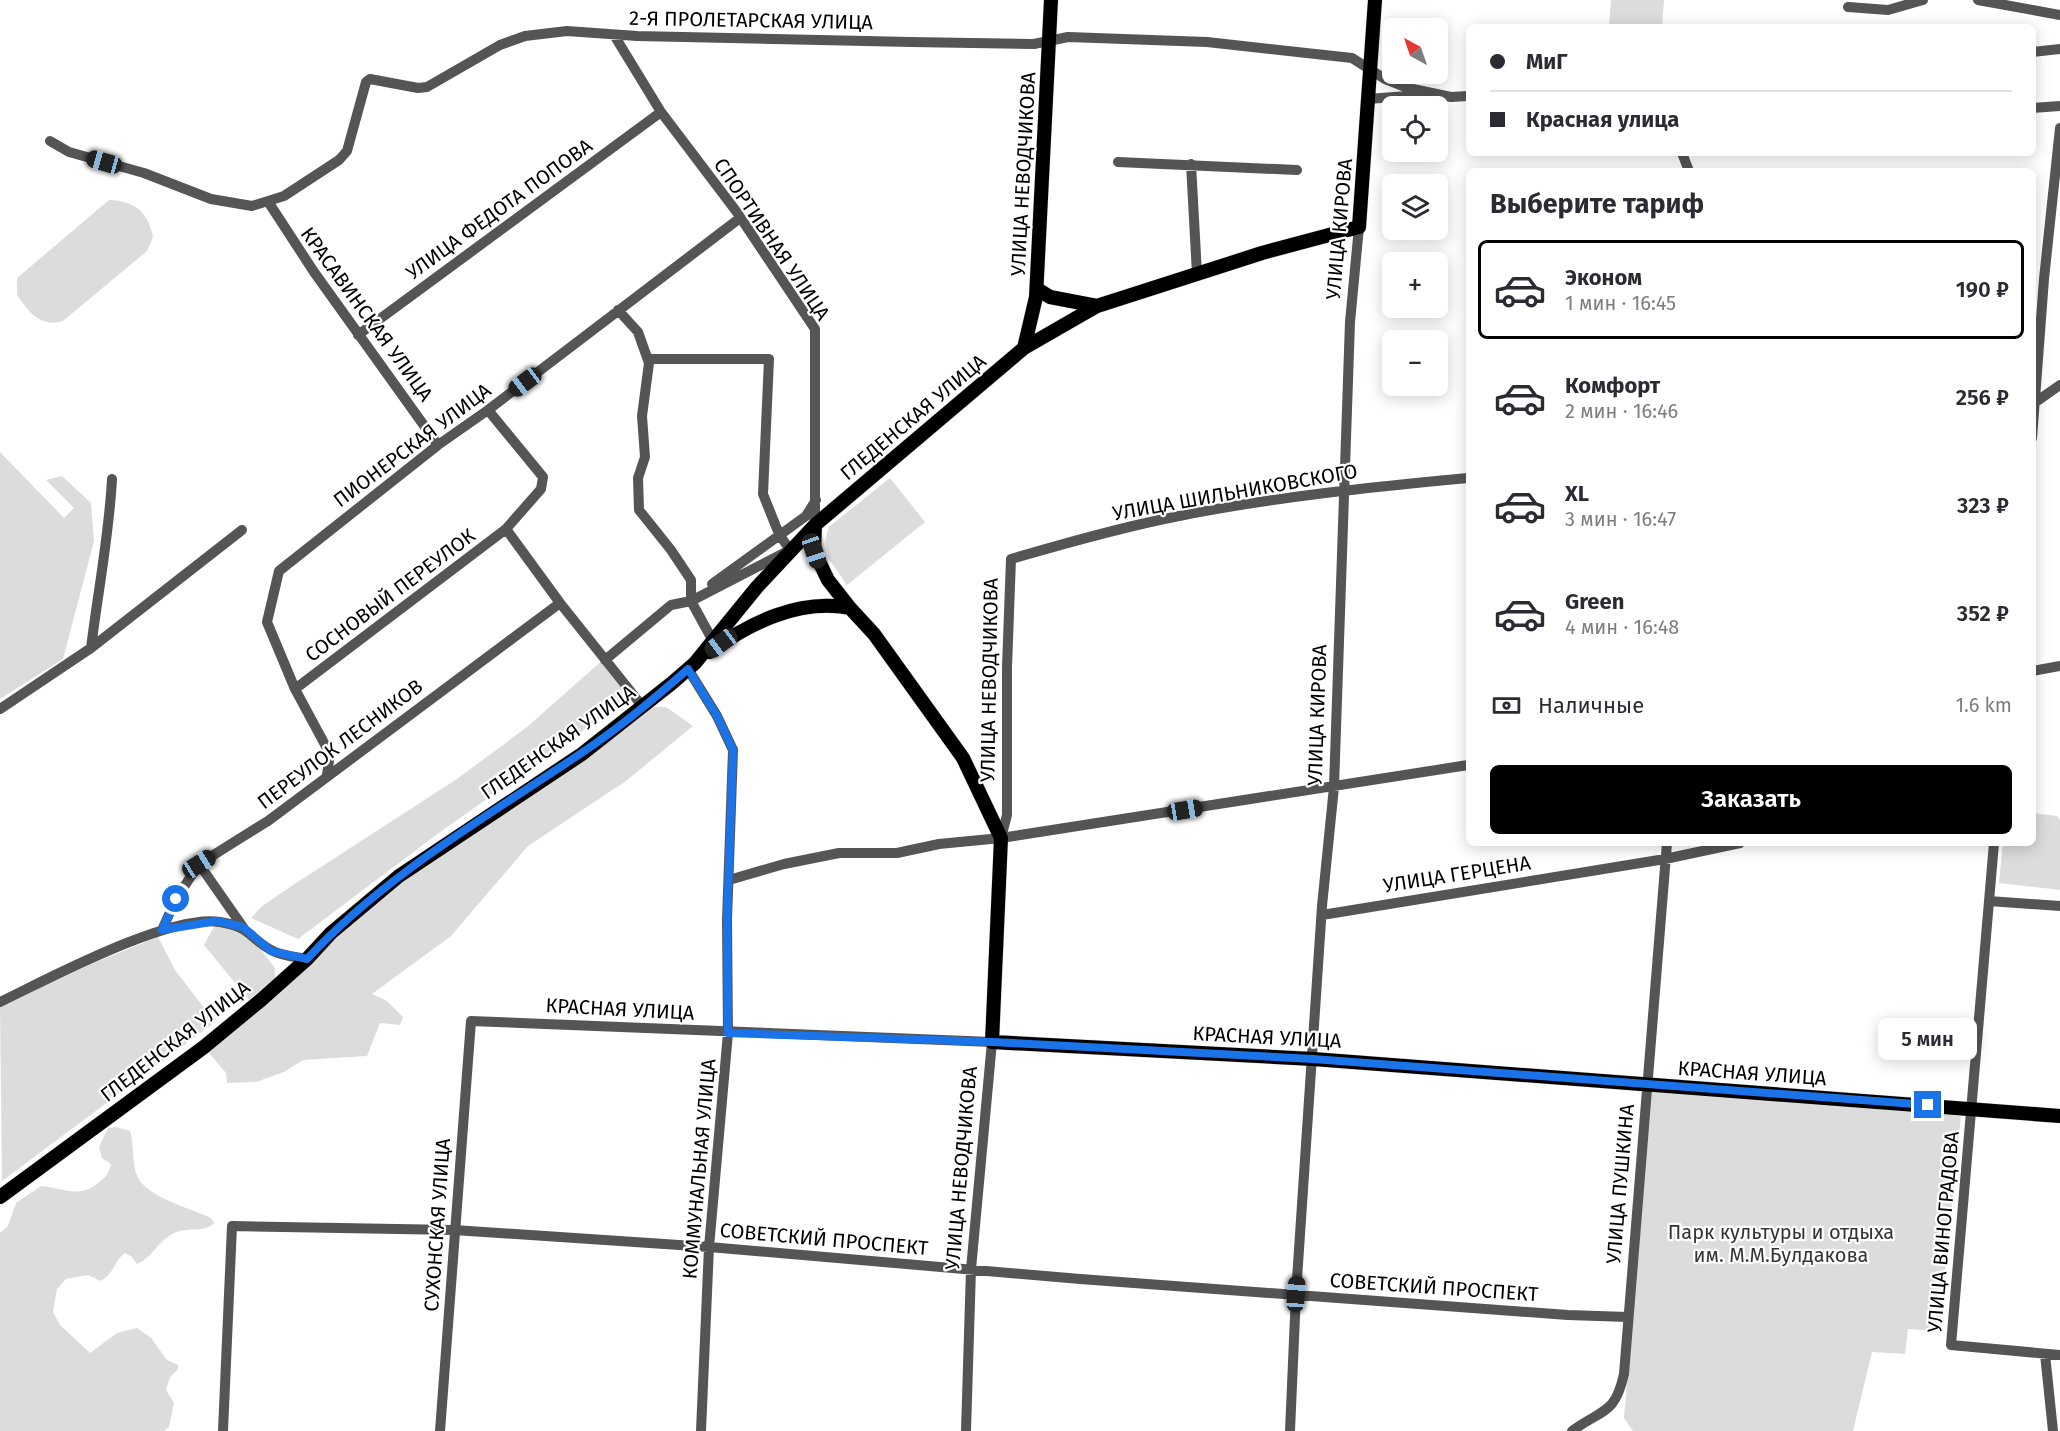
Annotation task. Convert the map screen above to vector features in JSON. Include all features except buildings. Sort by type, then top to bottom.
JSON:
[{"type":"main road","name":"УЛИЦА НЕВОДЧИКОВА","points":[[1024,348],[1037,289],[1051,0]]},
{"type":"main road","name":"УЛИЦА КИРОВА","points":[[1359,227],[1375,0]]},
{"type":"main road","name":"ГЛЕДЕНСКАЯ УЛИЦА","points":[[0,1197],[204,1047],[307,959],[331,933],[399,876],[582,754],[692,666],[790,550],[815,525],[1024,348],[1096,306],[1359,227]]},
{"type":"main road","points":[[1037,289],[1050,297],[1096,306]]},
{"type":"main road","name":"УЛИЦА НЕВОДЧИКОВА","points":[[815,525],[814,551],[819,563],[850,608],[890,654],[963,758],[1001,838],[992,1042]]},
{"type":"main road","points":[[692,666],[721,643],[770,618],[799,608],[820,605],[850,608]]},
{"type":"main road","name":"КРАСНАЯ УЛИЦА","points":[[992,1042],[1313,1059],[2060,1116]]},
{"type":"street","points":[[1848,7],[1888,10],[1923,0]]},
{"type":"street","points":[[1978,0],[2060,15]]},
{"type":"street","name":"2-Я ПРОЛЕТАРСКАЯ УЛИЦА","points":[[50,141],[69,152],[144,173],[211,199],[252,206],[269,203],[331,165],[347,151],[366,82],[370,79],[418,88],[427,87],[500,45],[525,36],[567,30],[614,35],[911,42],[1049,43],[1068,37],[1207,42],[1352,58],[1392,82],[1429,94]]},
{"type":"street","name":"СПОРТИВНАЯ УЛИЦА","points":[[614,35],[661,112],[740,218],[815,329],[815,525]]},
{"type":"street","points":[[2036,52],[2060,49]]},
{"type":"street","name":"2-Я ПРОЛЕТАРСКАЯ УЛИЦА","points":[[1368,99],[1429,94],[1466,96]]},
{"type":"street","points":[[2036,108],[2060,106]]},
{"type":"street","name":"УЛИЦА ФЕДОТА ПОПОВА","points":[[358,335],[661,112]]},
{"type":"street","points":[[2036,378],[2060,128]]},
{"type":"street","points":[[1118,162],[1297,170]]},
{"type":"street","points":[[1191,164],[1197,274]]},
{"type":"street","name":"КРАСАВИНСКАЯ УЛИЦА","points":[[269,203],[280,224],[438,445]]},
{"type":"street","name":"ПИОНЕРСКАЯ УЛИЦА","points":[[295,689],[267,622],[279,571],[438,445],[488,410],[740,218]]},
{"type":"street","name":"УЛИЦА КИРОВА","points":[[1290,1431],[1296,1294],[1322,915],[1334,787],[1350,322],[1359,227]]},
{"type":"street","points":[[618,310],[638,332],[648,359],[642,416],[645,457],[638,478],[639,510],[671,550],[691,580],[691,601],[713,641]]},
{"type":"street","points":[[605,660],[671,606],[691,601],[790,550],[779,534],[763,495],[769,359],[648,359]]},
{"type":"street","points":[[2036,402],[2060,385]]},
{"type":"street","points":[[488,410],[543,477],[541,489],[506,529],[560,603],[643,706]]},
{"type":"street","name":"УЛИЦА ШИЛЬНИКОВСКОГО","points":[[1011,559],[1094,535],[1179,516],[1345,489],[1466,478]]},
{"type":"street","points":[[91,648],[101,564],[110,518],[112,479]]},
{"type":"street","points":[[691,601],[806,516],[816,499]]},
{"type":"street","name":"СОСНОВЫЙ ПЕРЕУЛОК","points":[[295,689],[506,529]]},
{"type":"street","points":[[0,709],[91,648],[242,530]]},
{"type":"street","name":"УЛИЦА НЕВОДЧИКОВА","points":[[1001,838],[1007,815],[1007,667],[1011,559]]},
{"type":"street","name":"ПЕРЕУЛОК ЛЕСНИКОВ","points":[[162,930],[176,899],[199,864],[268,821],[560,603]]},
{"type":"street","name":"КОММУНАЛЬНАЯ УЛИЦА","points":[[692,666],[733,750],[728,1033],[709,1247],[702,1431]]},
{"type":"street","points":[[2036,670],[2060,666]]},
{"type":"street","points":[[295,689],[330,754],[327,775]]},
{"type":"street","points":[[729,880],[784,864],[839,853],[897,853],[939,844],[1001,838],[1466,765]]},
{"type":"street","name":"УЛИЦА ПУШКИНА","points":[[1572,1431],[1608,1410],[1619,1396],[1624,1374],[1667,846]]},
{"type":"street","name":"УЛИЦА ГЕРЦЕНА","points":[[1322,915],[1665,859],[1726,846]]},
{"type":"street","name":"УЛИЦА ВИНОГРАДОВА","points":[[1994,846],[1951,1345],[2045,1354]]},
{"type":"street","points":[[199,864],[243,927],[271,951],[307,959]]},
{"type":"street","points":[[1989,902],[2060,906]]},
{"type":"street","points":[[0,1002],[96,956],[162,930],[217,921],[243,927]]},
{"type":"street","name":"КРАСНАЯ УЛИЦА","points":[[471,1021],[992,1042]]},
{"type":"street","name":"СУХОНСКАЯ УЛИЦА","points":[[440,1431],[471,1021]]},
{"type":"street","name":"УЛИЦА НЕВОДЧИКОВА","points":[[966,1431],[971,1269],[992,1042]]},
{"type":"street","name":"СОВЕТСКИЙ ПРОСПЕКТ","points":[[223,1431],[232,1226],[454,1230],[709,1247],[1568,1315],[1628,1317]]},
{"type":"street","points":[[2053,1431],[2045,1354],[2060,1355]]},
{"type":"green space","points":[[1611,0],[1664,0],[1662,24],[1609,24]]},
{"type":"green space","points":[[109,200],[133,206],[144,215],[153,237],[147,251],[63,321],[48,322],[36,317],[17,295],[17,278]]},
{"type":"green space","points":[[0,452],[64,518],[74,508],[46,480],[62,476],[91,503],[94,541],[63,659],[0,699]]},
{"type":"green space","points":[[890,478],[925,522],[847,585],[829,559],[825,541],[829,527]]},
{"type":"green space","points":[[604,659],[633,695],[436,835],[298,939],[251,918],[261,907],[290,887],[457,779],[527,727]]},
{"type":"green space","points":[[643,707],[666,707],[693,726],[626,781],[528,846],[451,936],[372,994],[387,1001],[403,1017],[400,1025],[380,1023],[367,1056],[303,1060],[284,1072],[256,1082],[227,1083],[226,1073],[204,1047],[366,903]]},
{"type":"green space","points":[[2036,813],[2057,816],[2060,820],[2060,890],[1999,883],[2003,846],[2036,846]]},
{"type":"green space","points":[[217,921],[243,927],[275,968],[275,978],[249,1000],[204,945]]},
{"type":"green space","points":[[158,937],[175,970],[215,1022],[2,1181],[0,1006],[96,962]]},
{"type":"green space","name":"Парк культуры и отдыха им. М.М.Булдакова","points":[[1652,1092],[1961,1115],[1939,1331],[1908,1329],[1905,1354],[1872,1352],[1853,1431],[1633,1431],[1624,1418]]},
{"type":"green space","points":[[116,1127],[130,1131],[136,1173],[148,1189],[169,1201],[211,1218],[214,1223],[207,1228],[182,1231],[171,1235],[137,1264],[125,1253],[101,1281],[88,1275],[66,1279],[57,1289],[53,1312],[60,1325],[90,1353],[117,1333],[137,1328],[151,1338],[167,1360],[178,1365],[178,1369],[170,1377],[166,1390],[174,1403],[169,1427],[164,1431],[0,1431],[0,1233],[8,1226],[16,1203],[41,1186],[77,1192],[91,1188],[103,1179],[111,1164],[102,1158],[99,1147],[108,1128]]},
{"type":"route","points":[[176,899],[162,930],[217,921],[243,927],[271,951],[307,959],[331,933],[399,876],[521,792],[582,754],[688,669],[717,716],[733,750],[734,789],[727,920],[728,1033],[992,1042],[1313,1059],[1928,1105]]}]
